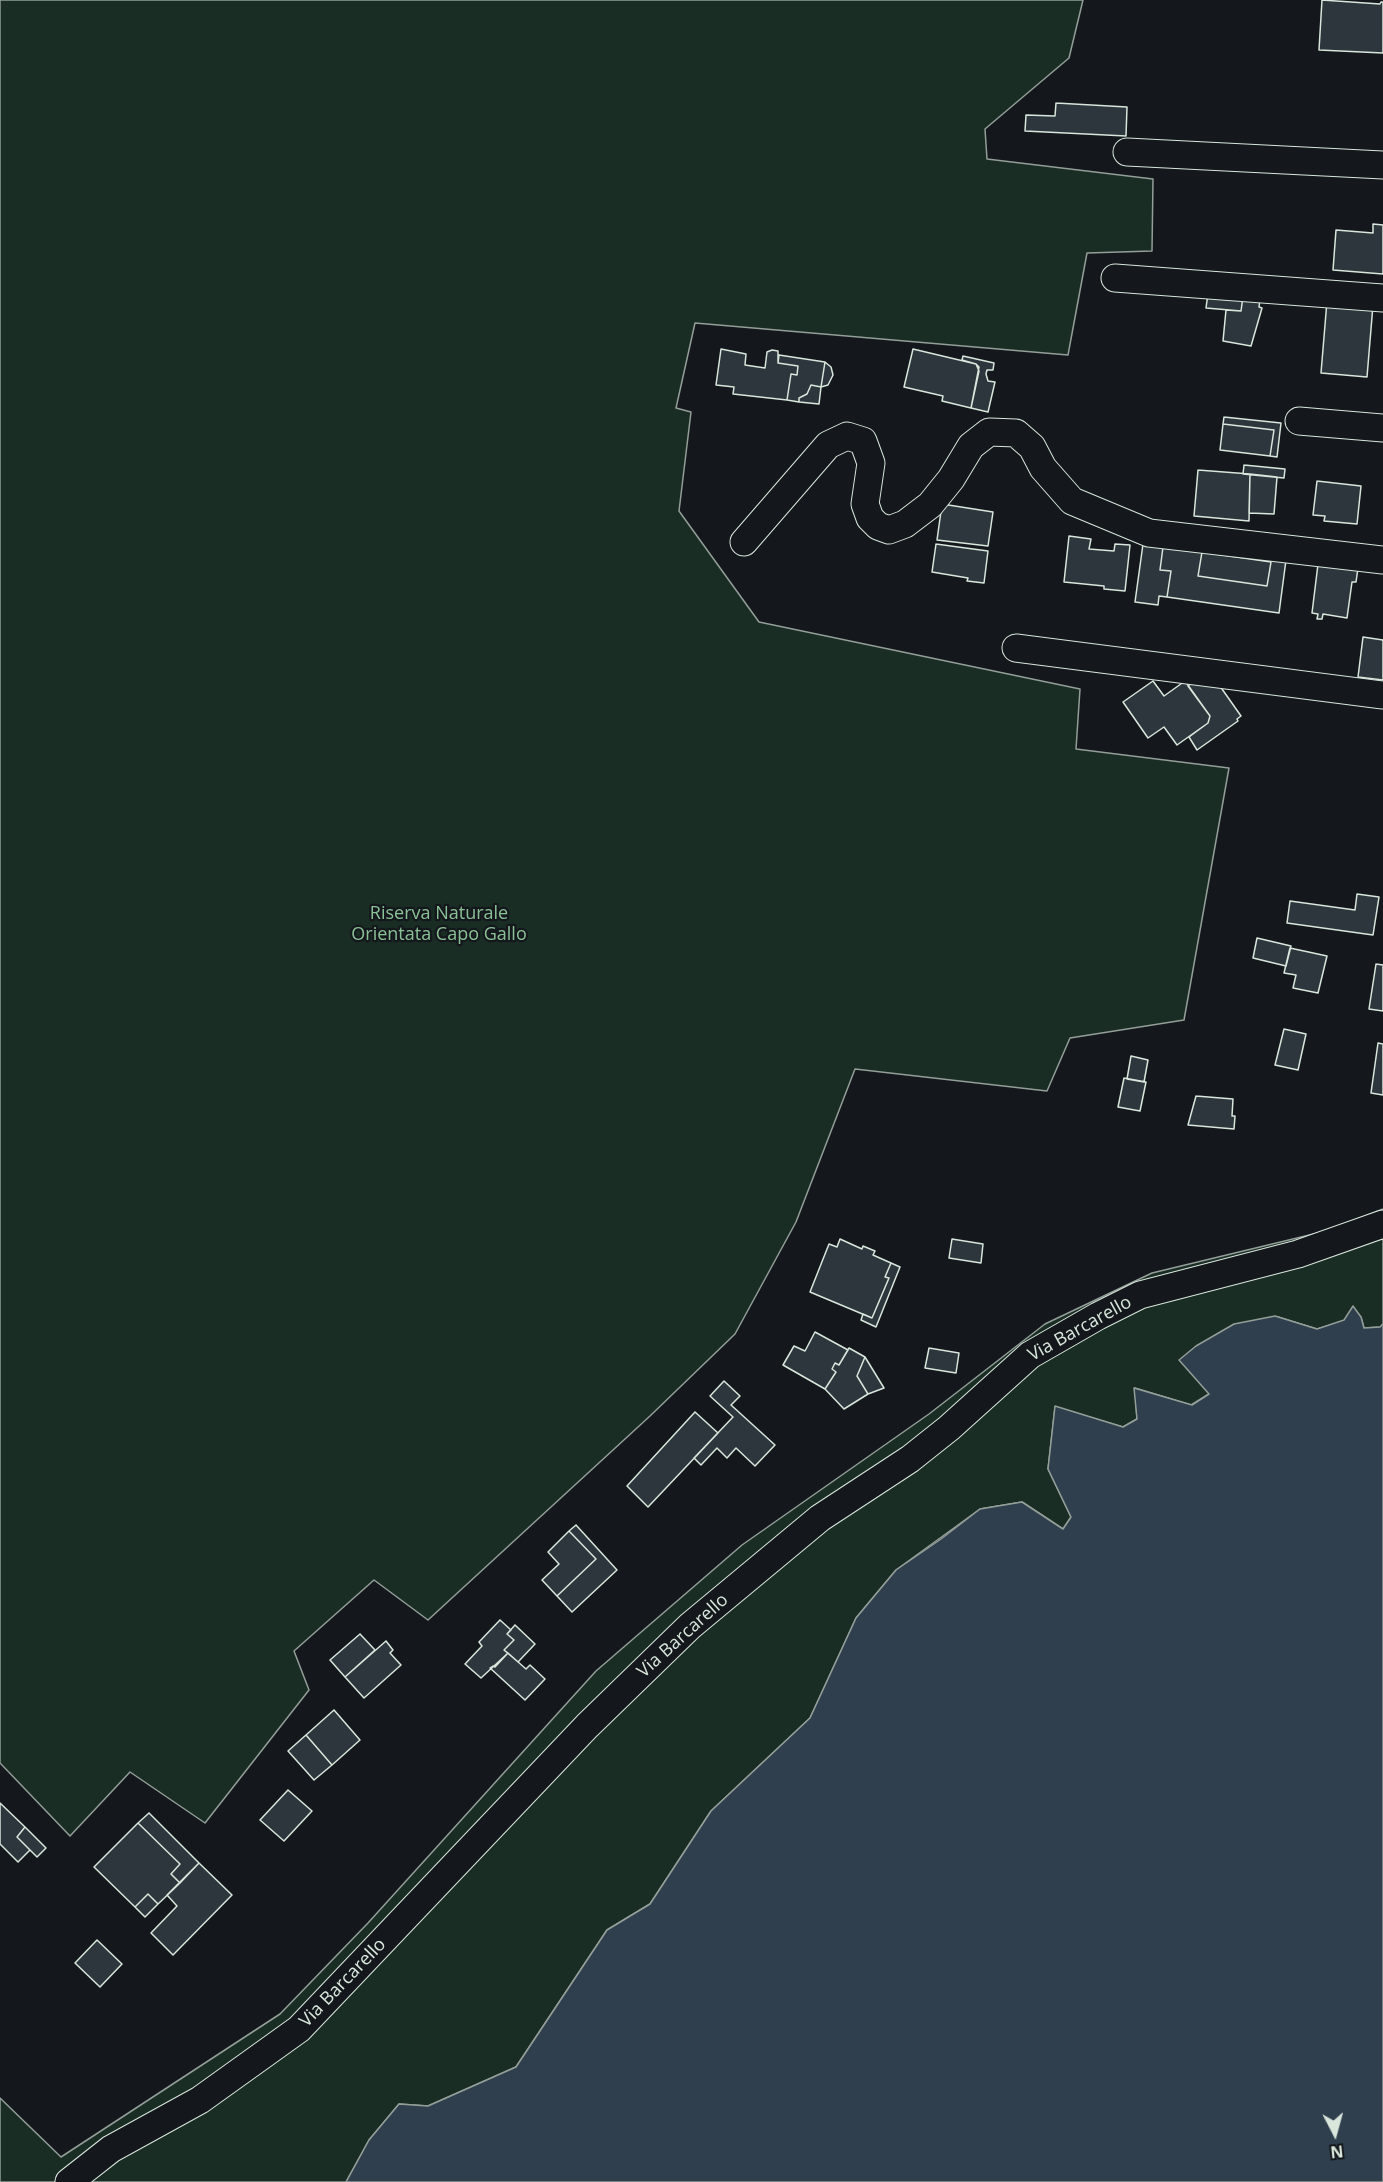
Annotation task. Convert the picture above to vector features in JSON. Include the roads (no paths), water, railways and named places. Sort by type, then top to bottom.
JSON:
[{"type":"street","points":[[1127,152],[1383,165]]},
{"type":"street","points":[[1115,278],[1383,298]]},
{"type":"street","points":[[1299,421],[1383,429]]},
{"type":"street","points":[[744,542],[828,445],[847,436],[863,441],[871,463],[865,504],[870,518],[878,526],[890,530],[905,524],[930,505],[951,479],[971,446],[989,432],[1007,432],[1016,433],[1032,447],[1043,468],[1072,501],[1149,533],[1383,560]]},
{"type":"street","points":[[1016,648],[1383,695]]},
{"type":"street","name":"Via Barcarello","points":[[69,2182],[111,2150],[200,2100],[299,2029],[587,1726],[690,1626],[820,1518],[910,1459],[949,1428],[1030,1354],[1140,1295],[1298,1254],[1383,1224]]},
{"type":"water","points":[[1353,1306],[1361,1317],[1364,1328],[1380,1327],[1383,1324],[1383,2182],[346,2182],[369,2140],[399,2104],[428,2106],[516,2067],[607,1930],[650,1904],[711,1811],[810,1718],[856,1618],[896,1570],[980,1509],[1022,1502],[1063,1529],[1071,1517],[1048,1469],[1055,1406],[1123,1427],[1137,1419],[1134,1388],[1192,1405],[1209,1394],[1179,1360],[1196,1346],[1234,1324],[1275,1316],[1317,1329],[1344,1320]]},
{"type":"park label","name":"Riserva Naturale Orientata Capo Gallo","points":[[439,924]]}]
